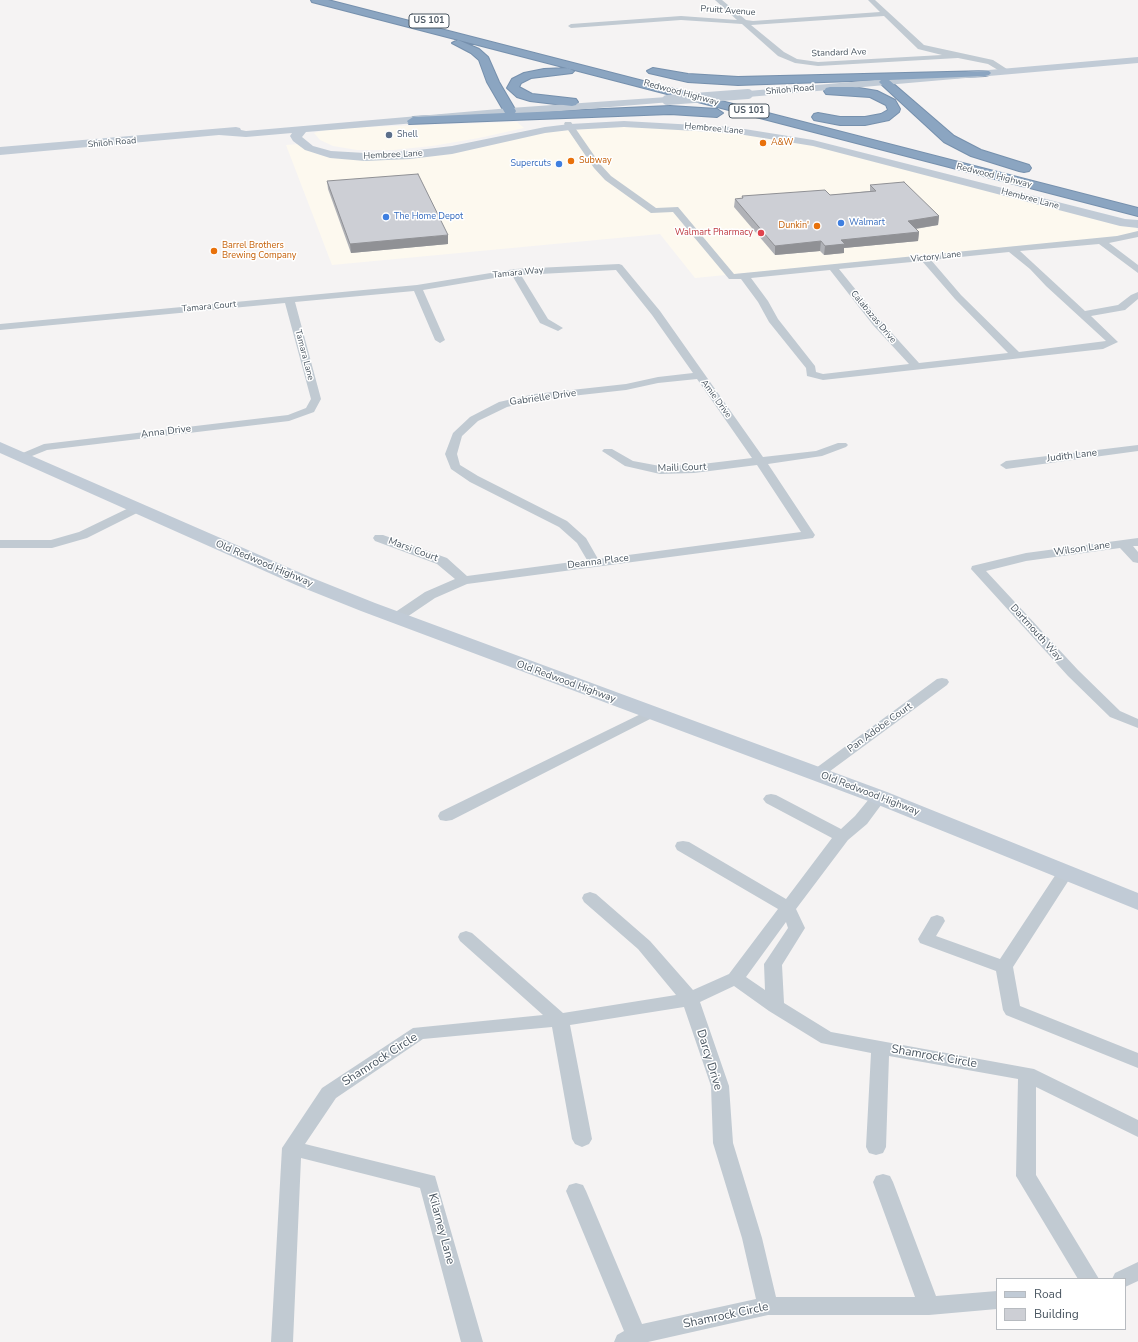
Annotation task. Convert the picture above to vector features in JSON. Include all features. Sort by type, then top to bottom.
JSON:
[{"type":"highway","name":"Redwood Highway","points":[[316,0],[682,93],[931,159],[1138,224]]},
{"type":"highway","name":"Redwood Highway","points":[[346,0],[517,44],[745,98],[1133,202]]},
{"type":"highway","points":[[360,11],[460,43],[475,51],[484,59],[493,82],[510,111]]},
{"type":"highway","points":[[517,44],[611,63]]},
{"type":"highway","points":[[642,69],[688,78],[738,81],[985,73]]},
{"type":"highway","points":[[637,102],[572,102],[544,100],[521,94],[515,90],[513,86],[516,80],[528,75],[565,71],[682,93]]},
{"type":"highway","points":[[896,92],[908,83],[923,78]]},
{"type":"highway","points":[[885,82],[950,139],[961,146],[991,159],[1036,171]]},
{"type":"highway","points":[[745,98],[824,118],[849,121],[879,119],[890,115],[894,109],[891,103],[886,99],[864,93],[786,91]]},
{"type":"highway","points":[[413,121],[670,110],[707,111],[748,117],[931,159]]},
{"type":"highway","points":[[1074,182],[1111,192],[1133,202]]},
{"type":"main road","name":"Shiloh Road","points":[[300,128],[413,121],[510,111],[637,102],[745,98],[786,91],[1138,60]]},
{"type":"main road","name":"Shiloh Road","points":[[0,151],[223,133],[246,134],[410,116],[441,117]]},
{"type":"main road","name":"Hembree Lane","points":[[569,126],[452,150],[410,155],[364,157],[330,154],[309,148],[297,139],[296,136],[300,128],[320,145],[341,151],[354,152],[418,149],[465,143],[536,126],[624,124],[732,130],[787,138],[821,145],[1125,223],[1138,224]]},
{"type":"main road","points":[[452,150],[461,146],[492,140],[498,136]]},
{"type":"main road","name":"Old Redwood Highway","points":[[0,447],[303,581],[396,618],[879,797],[1138,902]]},
{"type":"street","name":"Standard Ave","points":[[718,0],[781,54],[795,61],[818,64],[958,56]]},
{"type":"street","points":[[871,0],[884,14],[922,47],[990,62],[1006,71]]},
{"type":"street","name":"Pruitt Avenue","points":[[571,26],[681,18],[743,23],[884,14]]},
{"type":"street","name":"Victory Lane","points":[[569,126],[608,178],[638,198],[654,211],[675,209],[732,277],[1101,241],[1130,237],[1138,224]]},
{"type":"street","points":[[1101,241],[1138,270]]},
{"type":"street","points":[[744,276],[763,301],[773,320],[811,368],[811,374],[816,376],[830,377],[916,366],[1016,356],[1103,346],[1113,342],[1049,284],[1033,267],[1012,250]]},
{"type":"street","points":[[924,258],[958,297],[1016,356]]},
{"type":"street","name":"Tamara Way","points":[[417,288],[515,272],[619,267]]},
{"type":"street","name":"Amie Drive","points":[[619,267],[656,313],[760,461],[809,535]]},
{"type":"street","name":"Calabazas Drive","points":[[832,267],[877,323],[916,366]]},
{"type":"street","points":[[515,272],[544,321],[558,328]]},
{"type":"street","points":[[417,288],[440,340]]},
{"type":"street","name":"Tamara Court","points":[[0,327],[417,288]]},
{"type":"street","points":[[1083,314],[1121,308],[1134,296],[1138,295]]},
{"type":"street","name":"Tamara Lane","points":[[290,300],[316,399],[310,410]]},
{"type":"street","name":"Gabrielle Drive","points":[[594,562],[582,541],[563,524],[474,479],[455,467],[451,454],[457,436],[474,419],[502,404],[535,397],[626,387],[658,380],[700,376]]},
{"type":"street","name":"Anna Drive","points":[[22,457],[44,447],[289,418],[310,410]]},
{"type":"street","name":"Maili Court","points":[[608,451],[629,464],[660,470],[694,469],[818,454],[842,444]]},
{"type":"street","name":"Judith Lane","points":[[1006,465],[1138,448]]},
{"type":"street","points":[[0,544],[52,544],[83,535],[137,508]]},
{"type":"street","name":"Deanna Place","points":[[396,618],[430,595],[464,580],[809,535]]},
{"type":"street","name":"Marsi Court","points":[[380,538],[442,561],[464,580]]},
{"type":"street","name":"Wilson Lane","points":[[1026,557],[1138,542]]},
{"type":"street","points":[[1123,544],[1138,559]]},
{"type":"street","name":"Dartmouth Way","points":[[1026,557],[977,568],[1083,683],[1115,714],[1138,724]]},
{"type":"street","name":"Pan Adobe Court","points":[[817,774],[942,682]]},
{"type":"street","points":[[446,816],[651,713]]},
{"type":"street","name":"Shamrock Circle","points":[[292,1148],[328,1094],[419,1033],[560,1020],[690,999],[735,978],[842,836],[861,820],[879,797]]},
{"type":"street","points":[[771,799],[842,836]]},
{"type":"street","points":[[683,846],[787,907],[797,928],[773,964],[775,1006]]},
{"type":"street","points":[[1066,872],[1004,967],[1012,1010],[1138,1061]]},
{"type":"street","name":"Darcy Drive","points":[[590,898],[644,945],[690,999],[720,1086],[723,1143],[752,1238],[768,1306]]},
{"type":"street","points":[[937,921],[926,939],[1004,967]]},
{"type":"street","points":[[466,937],[560,1020],[582,1139]]},
{"type":"street","name":"Shamrock Circle","points":[[735,978],[775,1006],[827,1038],[1026,1074],[1138,1129]]},
{"type":"street","points":[[876,1147],[880,1047]]},
{"type":"street","points":[[1026,1074],[1026,1176],[1088,1278]]},
{"type":"street","points":[[282,1342],[292,1148]]},
{"type":"street","name":"Kilarney Lane","points":[[292,1148],[428,1182],[472,1342]]},
{"type":"street","points":[[883,1182],[929,1306]]},
{"type":"street","points":[[576,1191],[631,1338]]},
{"type":"street","points":[[1124,1278],[1138,1271]]},
{"type":"street","name":"Shamrock Circle","points":[[631,1338],[768,1306],[929,1306],[996,1300]]},
{"type":"shaded area","points":[[517,122],[524,128],[432,146],[393,150],[357,150],[333,146],[320,140],[314,133],[333,128]]},
{"type":"shaded area","points":[[623,126],[718,130],[819,145],[1135,226],[1138,231],[1122,236],[695,278],[660,234],[332,265],[286,145],[299,144],[320,155],[361,159],[433,154],[548,131]]},
{"type":"building","name":"The Home Depot","points":[[418,174],[448,235],[350,244],[327,181]]},
{"type":"building","name":"Walmart","points":[[904,182],[939,216],[908,221],[919,232],[841,240],[845,244],[825,246],[821,241],[775,246],[735,199],[743,198],[742,196],[825,190],[830,195],[876,191],[870,185]]},
{"type":"place","name":"Shell","points":[[389,135]]},
{"type":"place","name":"A&W","points":[[763,143]]},
{"type":"place","name":"Subway","points":[[571,161]]},
{"type":"place","name":"Supercuts","points":[[559,164]]},
{"type":"place","name":"The Home Depot","points":[[386,217]]},
{"type":"place","name":"Walmart","points":[[841,223]]},
{"type":"place","name":"Dunkin'","points":[[817,226]]},
{"type":"place","name":"Walmart Pharmacy","points":[[761,233]]},
{"type":"place","name":"Barrel Brothers Brewing Company","points":[[214,251]]}]
